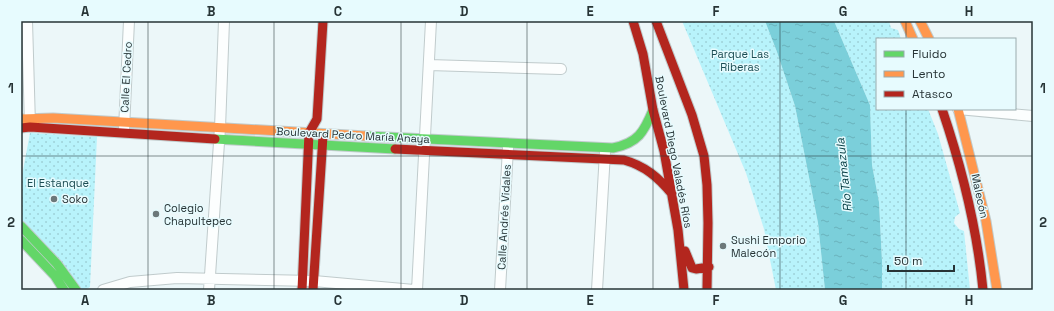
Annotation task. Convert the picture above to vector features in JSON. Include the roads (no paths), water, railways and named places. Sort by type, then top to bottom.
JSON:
[{"type":"street","name":"Calle El Cedro","points":[[123,134],[129,21]]},
{"type":"street","points":[[209,290],[220,128],[224,21]]},
{"type":"street","points":[[302,286],[309,133],[316,119],[323,21]]},
{"type":"street","points":[[417,290],[431,21]]},
{"type":"street","name":"Boulevard Diego Valadés Ríos","points":[[633,21],[649,49],[653,110],[664,151],[672,194],[678,230],[684,290]]},
{"type":"street","name":"Boulevard Diego Valadés Ríos","points":[[656,21],[687,98],[702,149],[706,171],[709,267],[707,290]]},
{"type":"street","points":[[905,21],[913,38]]},
{"type":"street","points":[[920,21],[928,38]]},
{"type":"street","points":[[25,24],[25,123]]},
{"type":"street","points":[[649,49],[660,48],[673,66]]},
{"type":"street","points":[[429,65],[561,69]]},
{"type":"street","name":"Boulevard Pedro María Anaya","points":[[25,123],[124,122],[323,134],[620,147],[638,138],[645,130],[653,110]]},
{"type":"street","name":"Malecón","points":[[942,110],[956,149],[966,186],[978,246],[983,290]]},
{"type":"street","points":[[958,110],[985,214],[993,255],[997,290]]},
{"type":"street","points":[[972,110],[1033,116]]},
{"type":"street","points":[[314,286],[323,134],[316,119]]},
{"type":"street","name":"Boulevard Pedro María Anaya","points":[[25,123],[123,134],[219,140],[624,160],[641,165],[656,176],[672,194]]},
{"type":"street","name":"Calle Andrés Vidales","points":[[500,290],[508,143]]},
{"type":"street","points":[[597,290],[605,147]]},
{"type":"street","points":[[21,226],[57,264],[76,290]]},
{"type":"street","points":[[678,230],[690,266],[696,269],[709,267]]},
{"type":"street","points":[[21,240],[55,276],[64,290]]},
{"type":"street","points":[[103,290],[130,282],[177,278],[210,278],[302,286],[414,290]]},
{"type":"water","name":"Río Tamazula","points":[[765,21],[834,21],[870,105],[872,165],[879,202],[882,290],[825,290],[818,223],[795,106]]},
{"type":"place","name":"Soko","points":[[54,199]]},
{"type":"place","name":"Colegio Chapultepec","points":[[156,214]]},
{"type":"place","name":"Sushi Emporio Malecón","points":[[723,246]]},
{"type":"park label","name":"Parque Las Riberas","points":[[740,60]]},
{"type":"park label","name":"El Estanque","points":[[58,183]]}]
